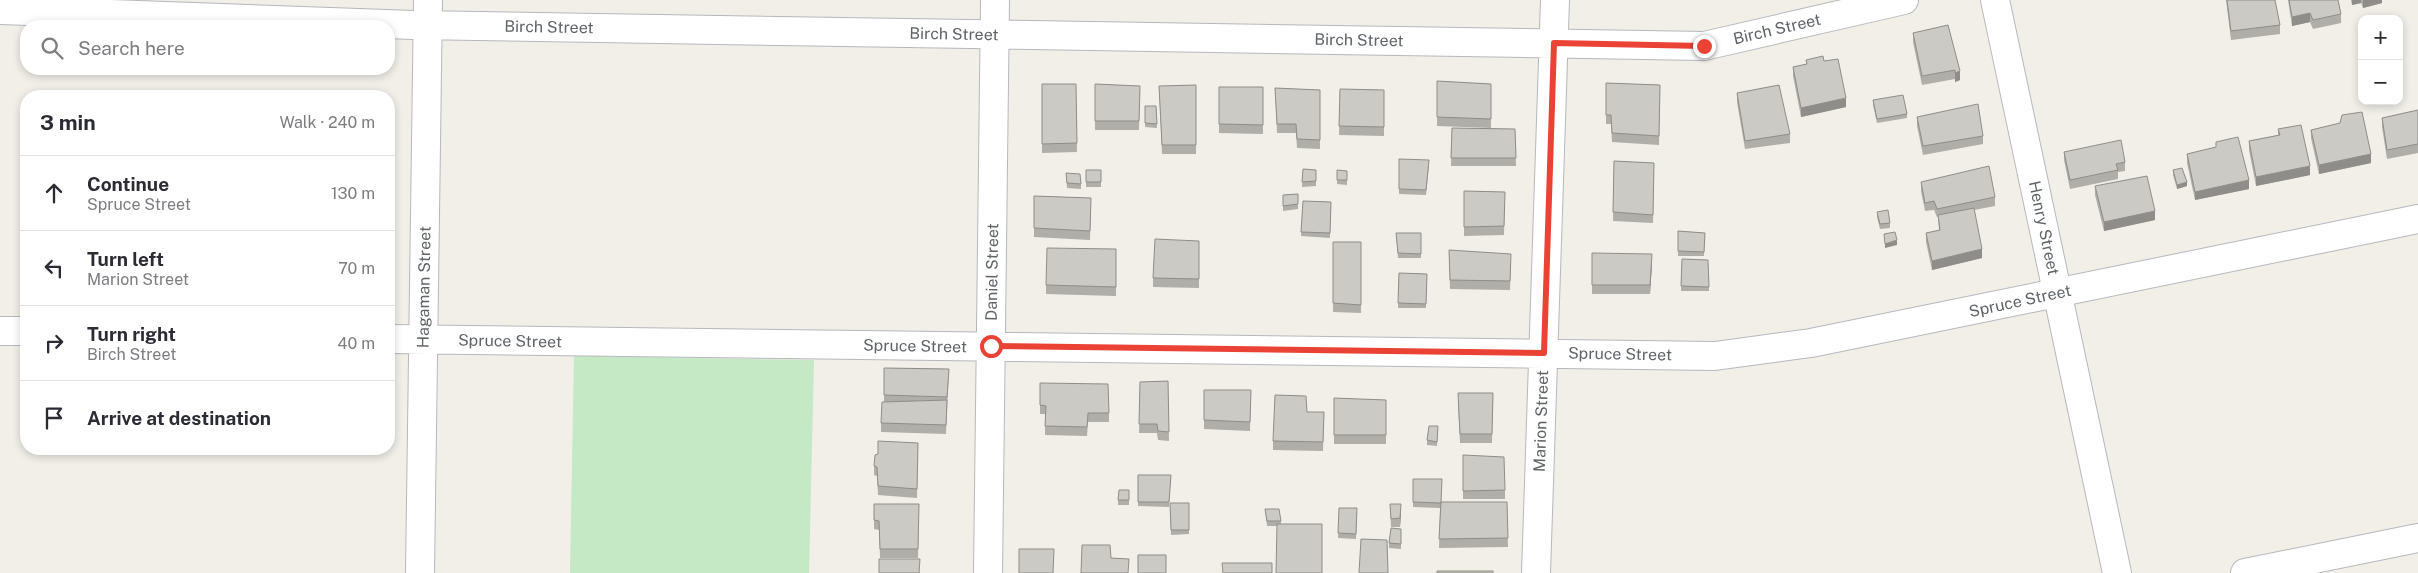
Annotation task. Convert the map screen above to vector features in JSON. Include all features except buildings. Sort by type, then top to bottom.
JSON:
[{"type":"street","name":"Daniel Street","points":[[988,573],[995,0]]},
{"type":"street","name":"Marion Street","points":[[1536,573],[1555,0]]},
{"type":"street","name":"Birch Street","points":[[0,10],[428,12],[996,34],[1704,46],[1904,0]]},
{"type":"street","name":"Henry Street","points":[[1996,0],[2117,573]]},
{"type":"street","name":"Hagaman Street","points":[[420,573],[428,12]]},
{"type":"street","name":"Spruce Street","points":[[395,339],[1715,356],[1812,343],[2418,219]]},
{"type":"street","points":[[0,331],[20,331]]},
{"type":"street","points":[[2245,573],[2418,538]]},
{"type":"green space","points":[[574,356],[814,360],[809,573],[570,573]]},
{"type":"route","points":[[991,346],[1544,353],[1554,43],[1704,46]]}]
